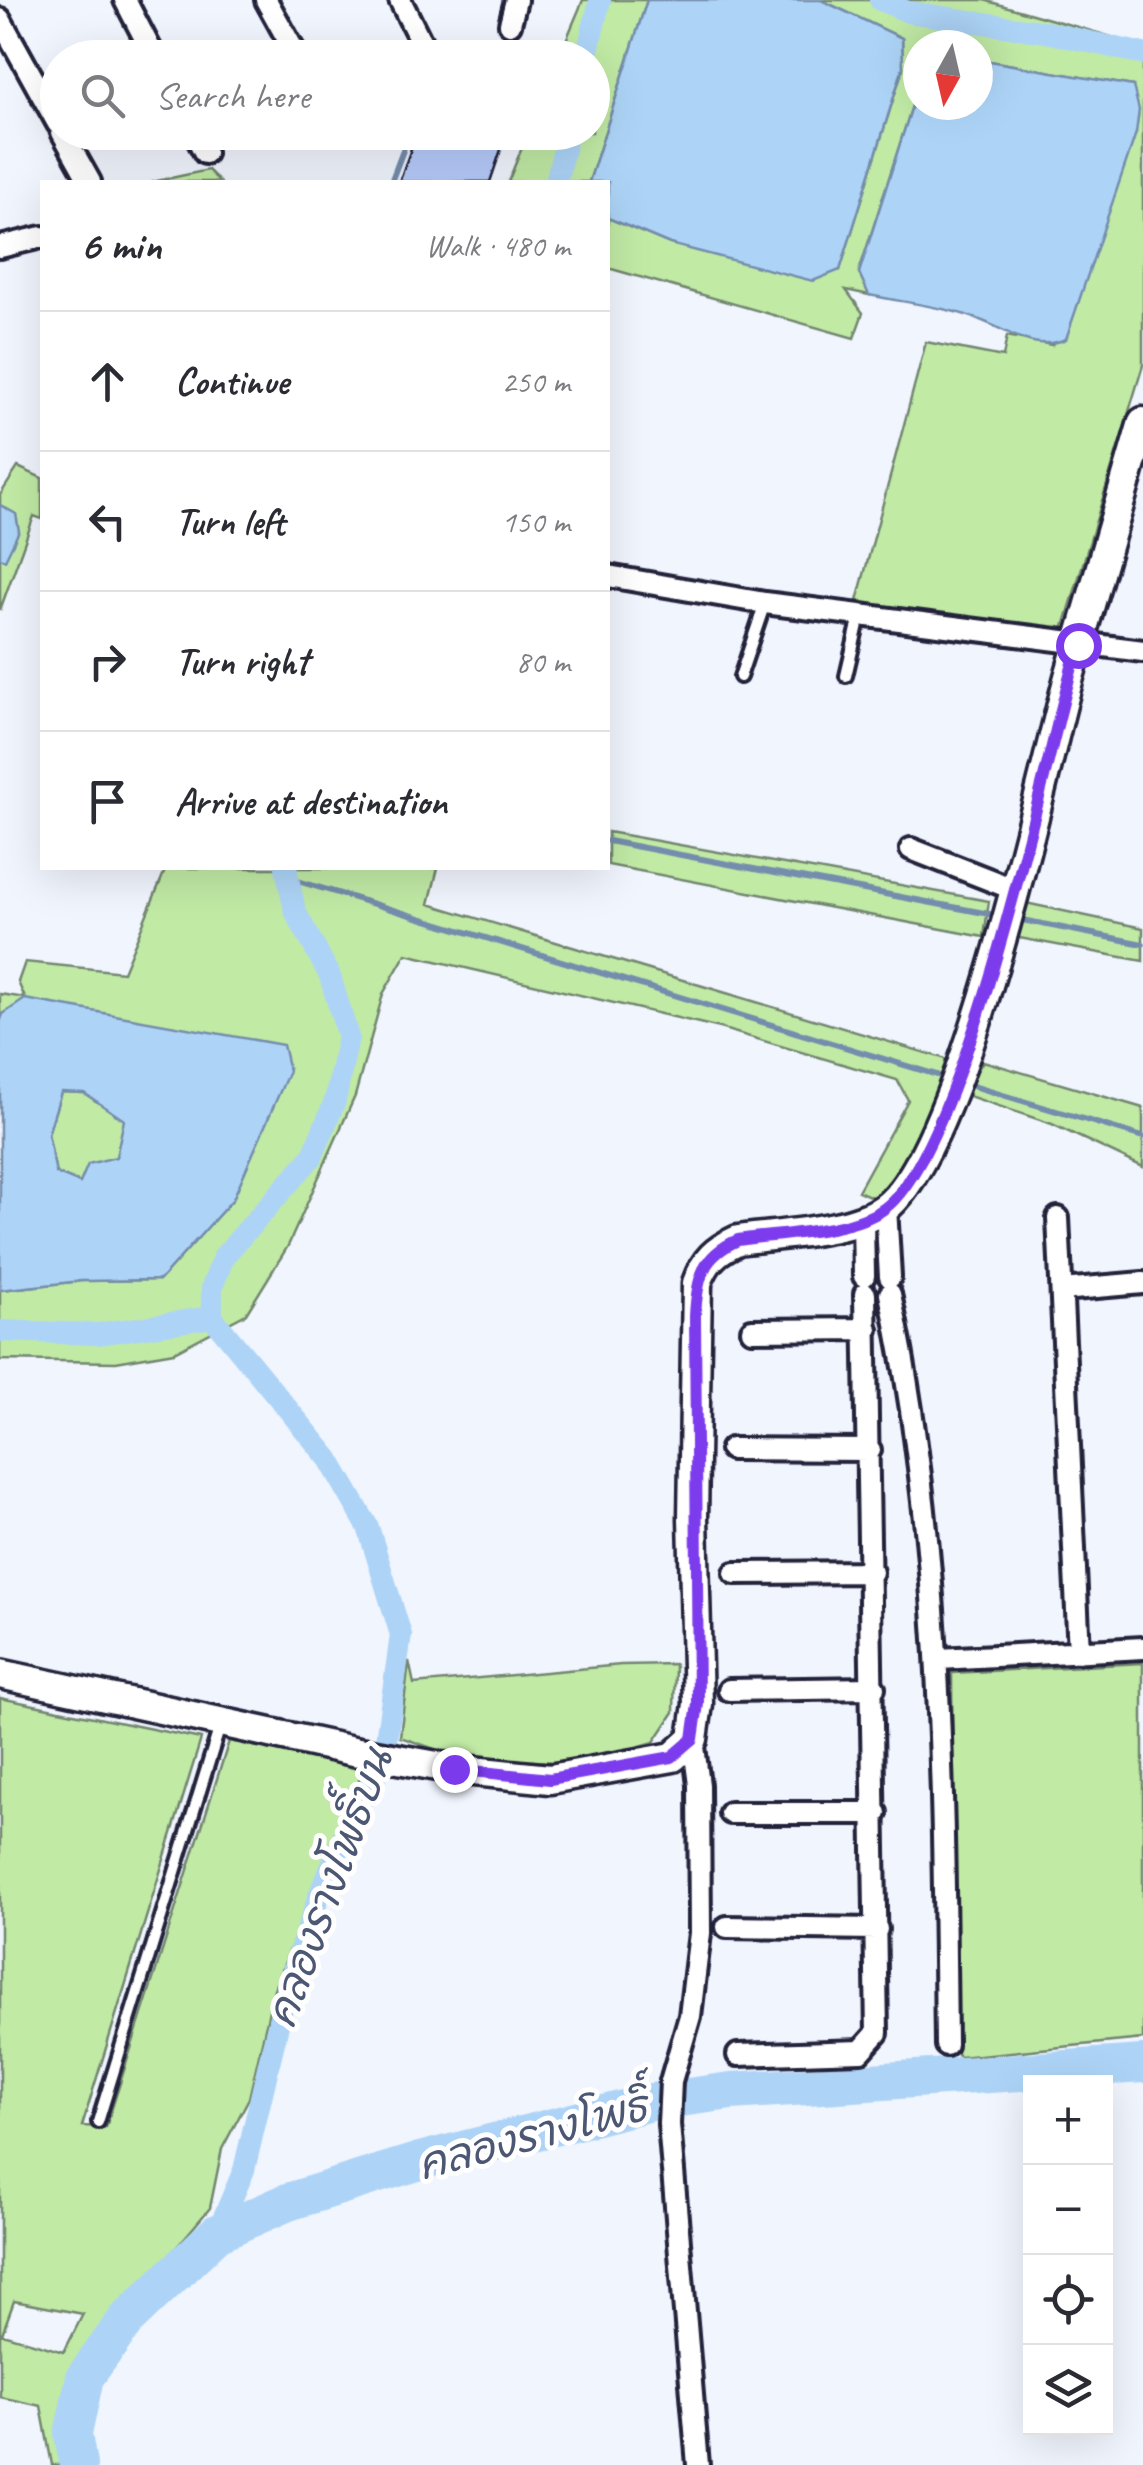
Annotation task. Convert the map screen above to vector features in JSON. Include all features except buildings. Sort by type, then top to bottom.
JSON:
[{"type":"street","points":[[125,0],[146,40]]},
{"type":"street","points":[[266,0],[288,40]]},
{"type":"street","points":[[400,0],[420,40]]},
{"type":"street","points":[[510,24],[516,0]]},
{"type":"street","points":[[0,19],[40,91]]},
{"type":"street","points":[[72,150],[89,180]]},
{"type":"street","points":[[0,247],[40,237]]},
{"type":"street","points":[[738,2055],[862,2051],[871,2045],[877,2033],[866,1302],[875,1214],[920,1160],[950,1098],[1143,422]]},
{"type":"street","points":[[610,576],[766,604],[1143,651]]},
{"type":"street","points":[[910,849],[1006,912]]},
{"type":"street","points":[[875,1214],[913,1400],[939,1658],[946,2045]]},
{"type":"street","points":[[698,2465],[669,2124],[671,2081],[690,2016],[700,1933],[699,1785],[693,1739],[698,1704],[694,1535],[697,1283],[703,1266],[719,1248],[738,1240],[875,1214]]},
{"type":"street","points":[[1058,1218],[1079,1652]]},
{"type":"street","points":[[1062,1290],[1143,1283]]},
{"type":"street","points":[[752,1330],[891,1294]]},
{"type":"street","points":[[732,1449],[870,1450]]},
{"type":"street","points":[[735,1573],[872,1572]]},
{"type":"street","points":[[939,1658],[1143,1648]]},
{"type":"street","points":[[0,1674],[352,1751],[550,1779],[672,1757],[693,1739]]},
{"type":"street","points":[[729,1690],[874,1688]]},
{"type":"street","points":[[730,1813],[876,1813]]},
{"type":"street","points":[[727,1927],[877,1929]]},
{"type":"lane","points":[[740,677],[766,604]]},
{"type":"lane","points":[[846,676],[860,614]]},
{"type":"lane","points":[[98,2122],[221,1722]]},
{"type":"green space","points":[[583,0],[647,0],[610,116],[610,40],[566,40]]},
{"type":"green space","points":[[821,0],[984,0],[1143,46],[1143,365],[1063,630],[1050,634],[857,601],[926,342],[1003,357],[1007,336],[1052,345],[1133,86],[993,62],[993,30],[903,30],[903,68],[902,38]]},
{"type":"green space","points":[[903,68],[903,120],[907,120],[859,272],[869,295],[846,290],[863,313],[854,338],[610,269],[610,219],[670,244],[840,270]]},
{"type":"green space","points":[[521,150],[599,150],[590,180],[509,180]]},
{"type":"green space","points":[[208,170],[218,180],[161,180]]},
{"type":"green space","points":[[18,467],[40,477],[40,518],[34,516],[0,610],[0,558],[5,559],[16,515],[0,505],[0,495]]},
{"type":"green space","points":[[610,832],[989,901],[984,937],[610,865]]},
{"type":"green space","points":[[165,870],[438,870],[429,904],[943,1058],[951,1065],[904,1170],[874,1198],[858,1191],[908,1100],[897,1080],[716,1027],[406,954],[383,994],[355,1096],[288,1246],[246,1314],[174,1352],[116,1362],[0,1360],[0,1290],[81,1281],[160,1280],[233,1199],[3,1014],[0,1022],[0,994],[25,998],[18,982],[25,962],[123,972]]},
{"type":"green space","points":[[1021,902],[1143,928],[1143,961],[1014,937]]},
{"type":"green space","points":[[983,1061],[1143,1108],[1143,1167],[1052,1124],[963,1094]]},
{"type":"green space","points":[[61,1092],[84,1093],[125,1120],[116,1157],[80,1183],[56,1174],[48,1134]]},
{"type":"green space","points":[[409,1661],[414,1684],[621,1665],[675,1664],[674,1712],[654,1742],[582,1763],[461,1758],[400,1737]]},
{"type":"green space","points":[[1143,1663],[1143,2039],[959,2057],[955,2049],[952,1673]]},
{"type":"green space","points":[[0,1698],[201,1739],[82,2126],[106,2127],[229,1741],[364,1768],[274,1989],[249,2098],[222,2149],[210,2208],[94,2344],[72,2385],[65,2439],[71,2465],[52,2465],[41,2406],[0,2397]],"holes":[[[14,2301],[83,2314],[64,2352],[2,2334]]]},
{"type":"water","points":[[647,0],[821,0],[902,38],[903,67],[840,270],[813,281],[670,244],[610,219],[610,180],[590,180],[599,150],[610,150],[610,116]]},
{"type":"water","points":[[993,62],[1133,86],[1139,110],[1136,133],[1066,339],[1034,342],[957,313],[869,295],[859,273],[908,120],[993,120]]},
{"type":"water","points":[[0,505],[16,514],[19,531],[5,560],[0,558]]},
{"type":"water","points":[[25,999],[283,1045],[289,1071],[233,1199],[160,1280],[81,1281],[0,1290],[3,1014]],"holes":[[[61,1092],[84,1093],[124,1120],[116,1157],[88,1164],[80,1183],[56,1173],[48,1134]]]},
{"type":"waterway","name":"คลองรางโพธิ์บน","points":[[590,40],[600,0]]},
{"type":"waterway","points":[[880,0],[908,12],[1046,32],[1143,54]]},
{"type":"waterway","points":[[392,180],[403,150]]},
{"type":"waterway","name":"คลองรางโพธิ์บน","points":[[556,180],[564,150]]},
{"type":"waterway","points":[[610,841],[1000,916]]},
{"type":"waterway","name":"คลองรางโพธิ์บน","points":[[217,2233],[244,2170],[286,1991],[320,1893],[354,1813],[383,1762],[401,1635],[368,1527],[329,1459],[212,1317],[212,1287],[224,1256],[312,1157],[335,1101],[348,1037],[330,976],[295,911],[286,870]]},
{"type":"waterway","points":[[288,878],[937,1075]]},
{"type":"waterway","points":[[1017,919],[1143,944]]},
{"type":"waterway","points":[[973,1086],[1143,1137]]},
{"type":"waterway","points":[[0,1331],[98,1334],[212,1317]]},
{"type":"waterway","name":"คลองรางโพธิ์","points":[[78,2465],[73,2434],[85,2377],[127,2319],[217,2233],[288,2202],[420,2161],[651,2102],[731,2091],[1143,2064]]},
{"type":"route","points":[[454,1769],[550,1779],[672,1757],[693,1739],[698,1704],[694,1518],[697,1283],[703,1266],[719,1248],[738,1240],[864,1220],[886,1207],[902,1190],[920,1160],[950,1098],[964,1056],[1078,645]]}]
